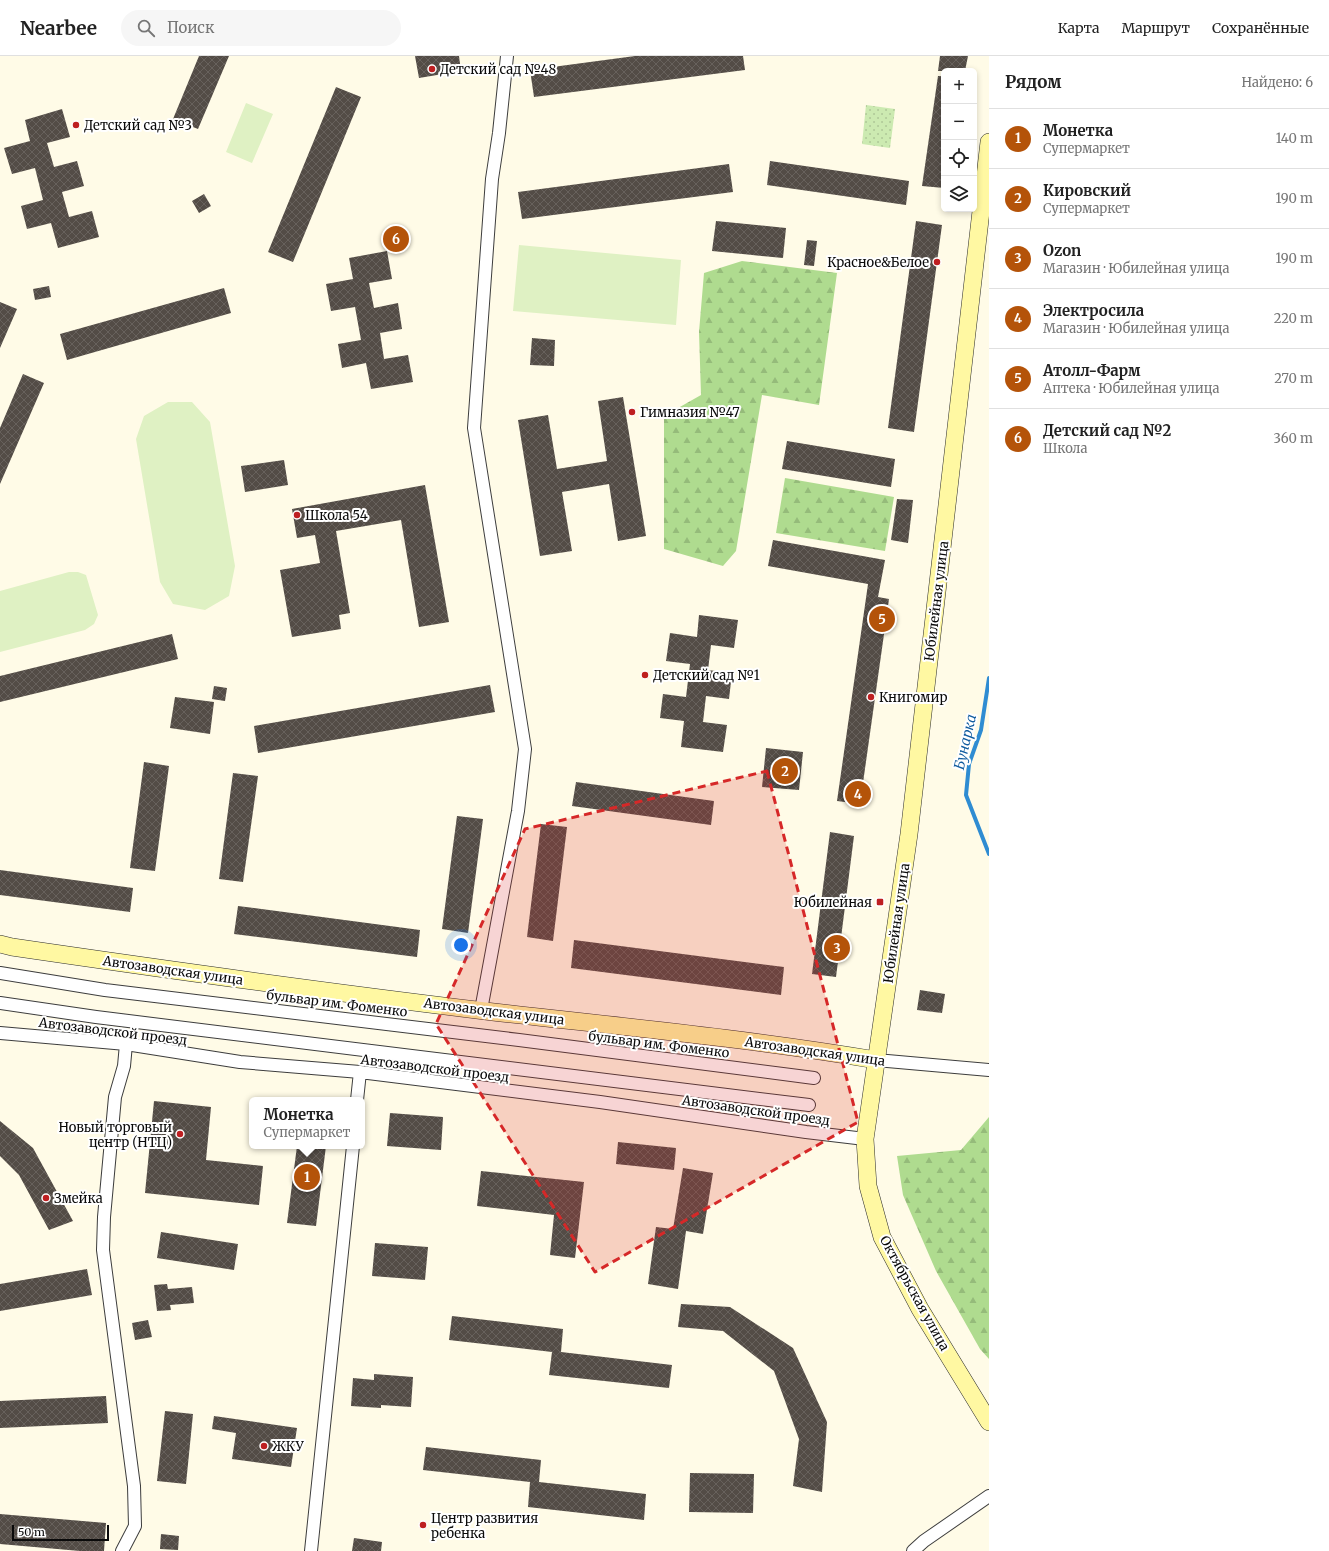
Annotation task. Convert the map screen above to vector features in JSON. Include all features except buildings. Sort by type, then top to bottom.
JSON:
[{"type":"street","points":[[481,1010],[518,811],[525,749],[474,428],[492,179],[499,133],[507,56]]},
{"type":"street","name":"Юбилейная улица","points":[[876,1060],[883,1022],[909,834],[989,142]]},
{"type":"street","name":"Автозаводская улица","points":[[0,944],[178,971],[481,1010],[815,1050],[876,1060],[984,1069]]},
{"type":"street","name":"бульвар им. Фоменко","points":[[0,973],[105,990],[512,1039],[814,1078]]},
{"type":"street","points":[[0,1003],[104,1018],[809,1105]]},
{"type":"street","name":"Автозаводской проезд","points":[[0,1033],[126,1044],[240,1062],[360,1072],[600,1102],[806,1132],[865,1139]]},
{"type":"street","points":[[122,1551],[135,1526],[134,1486],[103,1250],[104,1217],[115,1097],[124,1066],[126,1044]]},
{"type":"street","name":"Октябрьская улица","points":[[876,1060],[865,1139],[868,1186],[882,1237],[920,1309],[989,1422]]},
{"type":"street","points":[[358,1097],[360,1072]]},
{"type":"street","points":[[311,1551],[353,1149]]},
{"type":"street","points":[[912,1551],[989,1496]]},
{"type":"highlighted area","points":[[767,771],[858,1122],[595,1272],[436,1024],[525,829]]},
{"type":"green space","points":[[246,103],[273,114],[252,163],[226,152]]},
{"type":"green space","points":[[866,105],[895,109],[890,148],[862,144]]},
{"type":"green space","points":[[519,245],[681,260],[676,325],[513,311]]},
{"type":"green space","points":[[742,261],[837,273],[819,405],[762,395],[736,551],[723,566],[664,549],[664,416],[701,395],[699,332],[704,273]]},
{"type":"green space","points":[[168,402],[192,402],[210,422],[235,566],[229,596],[205,610],[173,604],[160,582],[136,439],[144,416]]},
{"type":"green space","points":[[785,478],[894,497],[885,551],[776,533]]},
{"type":"green space","points":[[69,572],[78,572],[86,575],[98,615],[94,624],[85,630],[0,652],[0,591]]},
{"type":"green space","points":[[989,1117],[989,1359],[980,1349],[936,1271],[903,1195],[897,1156],[961,1150]]},
{"type":"waterway","name":"Бунарка","points":[[989,678],[981,730],[969,764],[966,795],[989,854]]},
{"type":"place","name":"Детский сад №48","points":[[432,69]]},
{"type":"place","name":"Детский сад №3","points":[[76,125]]},
{"type":"place","name":"Детский сад №2","points":[[396,239]]},
{"type":"place","name":"Красное&Белое","points":[[937,262]]},
{"type":"place","name":"Гимназия №47","points":[[632,412]]},
{"type":"place","name":"Школа 54","points":[[297,515]]},
{"type":"place","name":"Атолл-Фарм","points":[[882,619]]},
{"type":"place","name":"Детский сад №1","points":[[645,675]]},
{"type":"place","name":"Книгомир","points":[[871,697]]},
{"type":"place","name":"Кировский","points":[[785,771]]},
{"type":"place","name":"Электросила","points":[[858,794]]},
{"type":"place","name":"Юбилейная","points":[[880,902]]},
{"type":"place","name":"Ozon","points":[[837,948]]},
{"type":"place","name":"Новый торговый центр (НТЦ)","points":[[180,1134]]},
{"type":"place","name":"Монетка","points":[[307,1177]]},
{"type":"place","name":"Змейка","points":[[46,1198]]},
{"type":"place","name":"ЖКУ","points":[[264,1446]]},
{"type":"place","name":"Центр развития ребенка","points":[[423,1525]]}]
